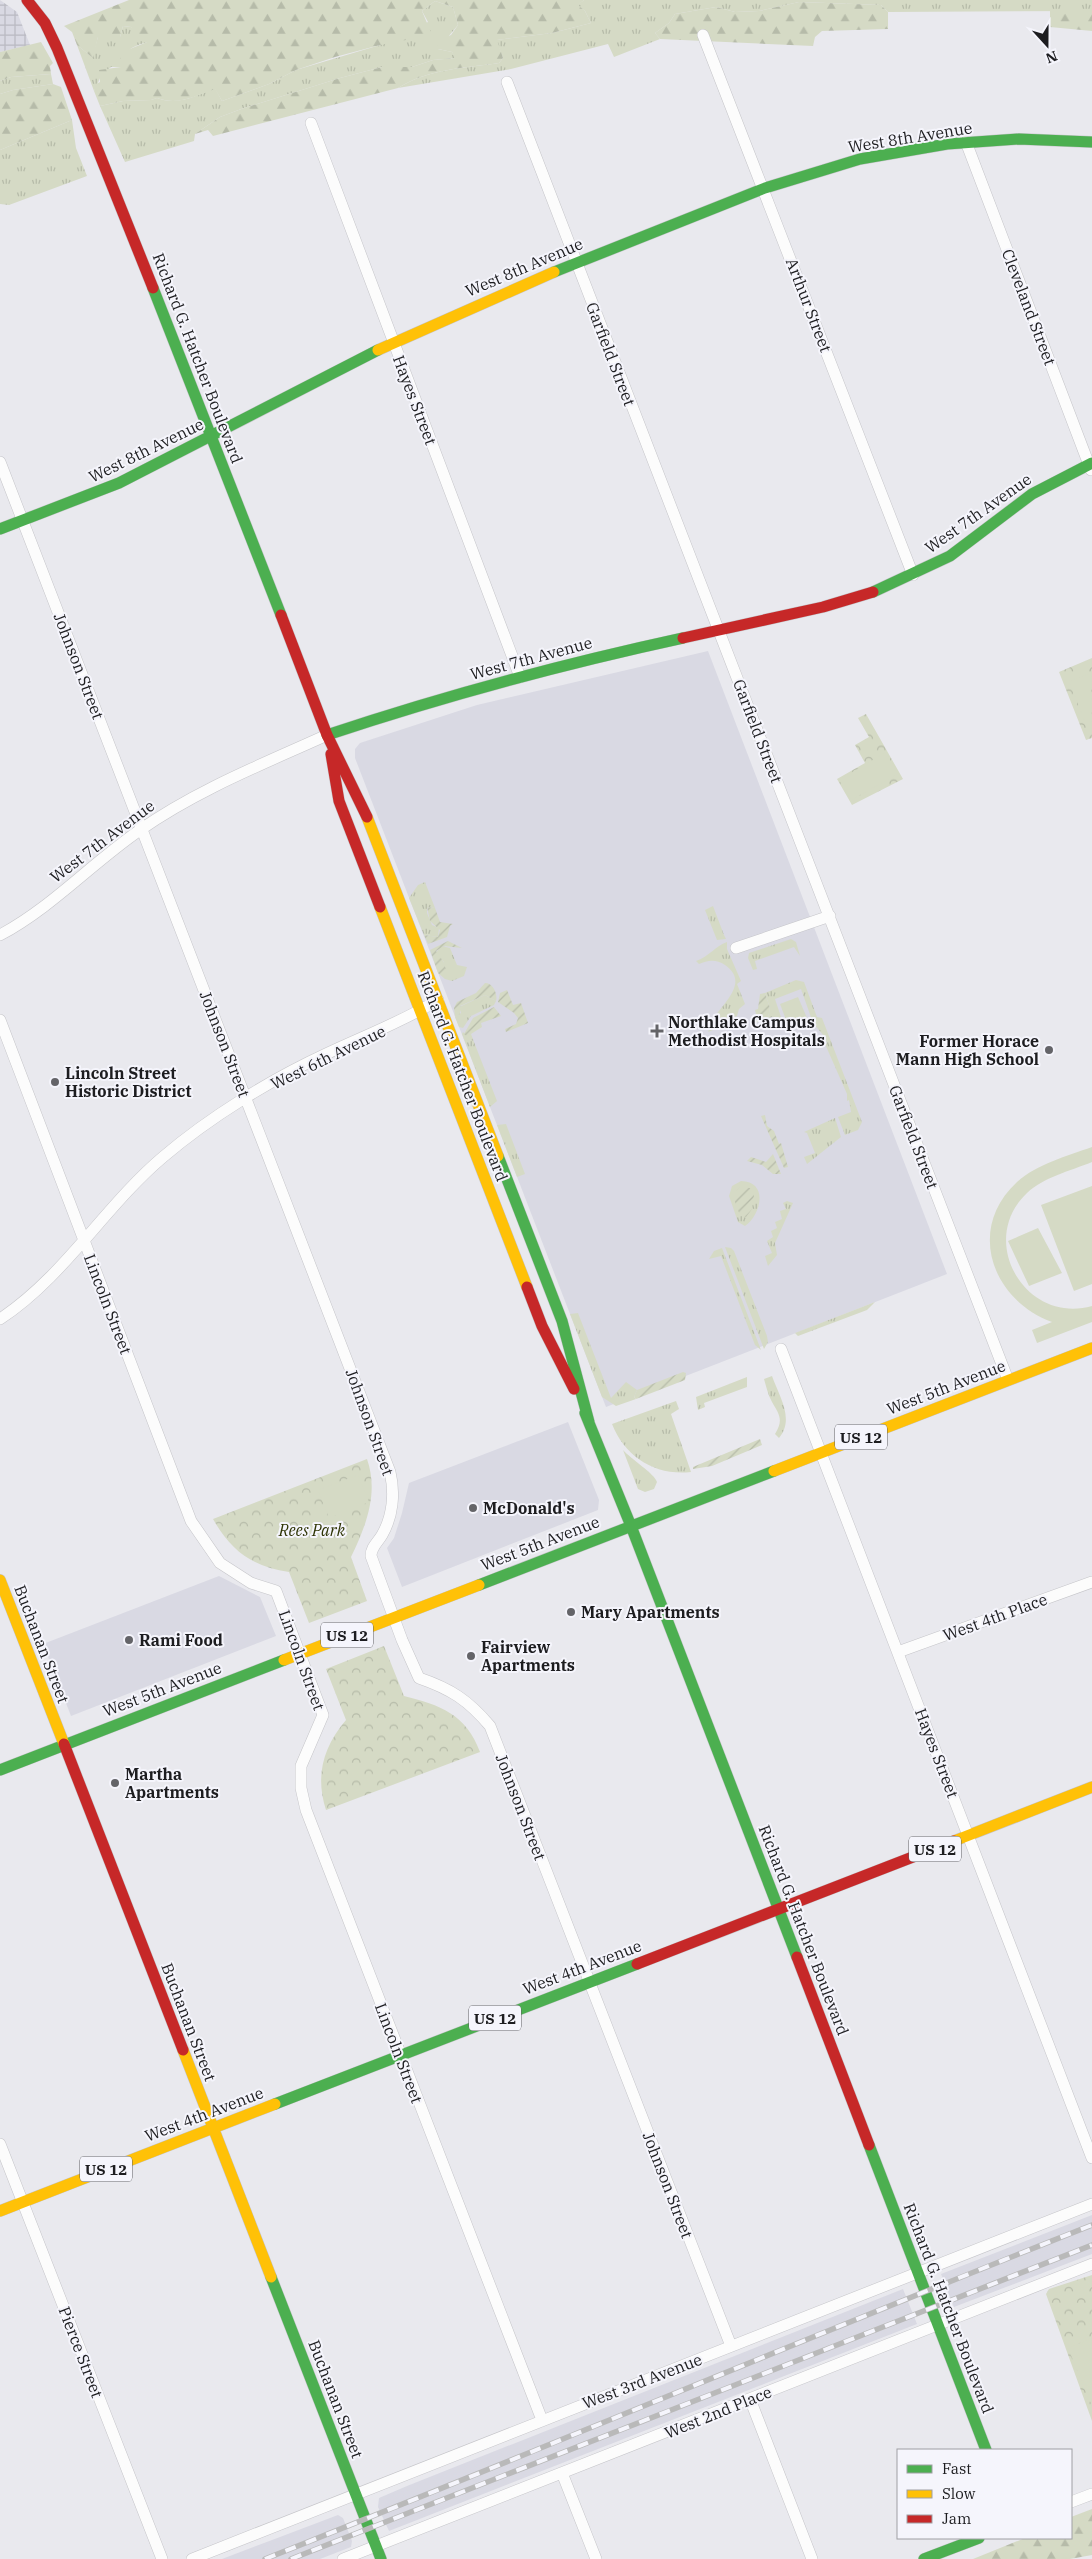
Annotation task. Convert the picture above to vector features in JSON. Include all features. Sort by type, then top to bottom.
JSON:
[{"type":"main road","name":"Richard G. Hatcher Boulevard","points":[[27,0],[45,23],[57,48],[212,437],[327,735],[358,796],[569,1339],[589,1422]]},
{"type":"main road","name":"West 8th Avenue","points":[[0,528],[23,522],[119,483],[212,437],[393,342],[575,262],[764,188],[860,159],[966,142],[1019,139],[1092,142]]},
{"type":"main road","name":"West 7th Avenue","points":[[327,735],[422,703],[520,677],[850,599],[913,575],[950,556],[1032,494],[1091,466]]},
{"type":"main road","name":"Richard G. Hatcher Boulevard","points":[[327,735],[339,801],[420,1012],[542,1326],[589,1422],[631,1526],[986,2449]]},
{"type":"main road","points":[[502,1222],[521,1214]]},
{"type":"main road","name":"West 5th Avenue","points":[[0,1770],[1092,1348]]},
{"type":"main road","name":"Buchanan Street","points":[[0,1580],[381,2559]]},
{"type":"main road","name":"West 4th Avenue","points":[[0,2211],[1092,1787]]},
{"type":"main road","points":[[924,2559],[976,2539]]},
{"type":"street","name":"Arthur Street","points":[[704,35],[913,575]]},
{"type":"street","name":"Garfield Street","points":[[507,82],[1008,1380]]},
{"type":"street","name":"Hayes Street","points":[[311,123],[520,677]]},
{"type":"street","name":"Cleveland Street","points":[[966,142],[1091,466]]},
{"type":"street","name":"Johnson Street","points":[[0,462],[390,1472],[393,1493],[388,1521],[371,1552],[393,1617],[417,1675],[460,1696],[490,1726],[731,2346]]},
{"type":"street","name":"West 7th Avenue","points":[[0,935],[38,910],[142,828],[218,784],[327,735]]},
{"type":"street","points":[[736,948],[830,916]]},
{"type":"street","name":"West 6th Avenue","points":[[0,1319],[40,1286],[84,1240],[125,1192],[162,1157],[200,1128],[304,1065],[420,1012],[438,1000]]},
{"type":"street","name":"Lincoln Street","points":[[0,1020],[191,1521],[220,1563],[252,1583],[276,1591],[323,1715],[307,1748],[301,1766],[301,1788],[306,1810],[542,2420]]},
{"type":"street","name":"Hayes Street","points":[[780,1349],[1092,2158]]},
{"type":"street","name":"West 4th Place","points":[[898,1652],[1092,1582]]},
{"type":"street","name":"Pierce Street","points":[[0,2144],[162,2559]]},
{"type":"street","name":"West 3rd Avenue","points":[[192,2559],[1092,2204]]},
{"type":"street","name":"West 2nd Place","points":[[343,2559],[1092,2264]]},
{"type":"street","points":[[750,2399],[812,2559]]},
{"type":"street","points":[[562,2473],[596,2559]]},
{"type":"street","points":[[1072,2502],[1092,2494]]},
{"type":"shaded area","points":[[0,0],[17,12],[30,45],[0,52]]},
{"type":"shaded area","name":"Northlake Campus Methodist Hospitals","points":[[708,651],[947,1274],[606,1407],[355,758],[355,749],[360,743],[477,705]]},
{"type":"shaded area","points":[[568,1422],[599,1500],[598,1510],[402,1587],[387,1548],[394,1538],[409,1483]]},
{"type":"shaded area","points":[[219,1576],[260,1597],[276,1636],[71,1716],[43,1644]]},
{"type":"shaded area","points":[[1092,2215],[1092,2254],[954,2307],[941,2274]]},
{"type":"shaded area","points":[[903,2289],[917,2324],[389,2531],[378,2507],[379,2498],[407,2486]]},
{"type":"shaded area","points":[[338,2515],[343,2518],[352,2541],[351,2547],[320,2559],[222,2559]]},
{"type":"green space","points":[[129,0],[584,0],[578,5],[585,11],[591,23],[552,33],[497,40],[503,58],[499,63],[434,73],[398,88],[213,136],[208,130],[195,134],[220,117],[340,78],[382,67],[412,67],[433,60],[455,58],[452,52],[438,49],[436,41],[451,35],[458,25],[453,7],[435,1],[422,11],[432,35],[380,45],[335,57],[296,70],[269,84],[222,101],[215,89],[179,101],[157,98],[123,101],[100,106],[94,91],[96,84],[100,82],[99,70],[121,67],[120,53],[147,42],[137,39],[131,27],[123,26],[120,37],[115,43],[98,37],[93,58],[77,45],[72,32],[64,26]]},
{"type":"green space","points":[[584,0],[1092,0],[1092,11],[888,12],[881,5],[799,2],[759,11],[735,12],[716,7],[675,14],[669,23],[655,33],[660,39],[614,57],[608,44],[511,69],[398,88],[434,73],[499,63],[503,58],[496,40],[552,33],[591,23],[585,11],[577,5]]},
{"type":"green space","points":[[435,1],[453,7],[458,25],[438,49],[452,52],[456,58],[433,60],[412,67],[382,67],[244,108],[220,117],[195,134],[194,141],[125,162],[100,106],[123,101],[157,98],[172,101],[179,100],[193,97],[215,88],[222,101],[269,84],[296,70],[380,45],[428,22],[422,11]]},
{"type":"green space","points":[[799,2],[881,5],[888,12],[888,29],[822,31],[815,37],[813,46],[660,39],[655,33],[669,23],[675,14],[716,7],[735,12],[759,11]]},
{"type":"green space","points":[[1050,10],[1092,11],[1092,31],[1050,27]]},
{"type":"green space","points":[[123,26],[131,27],[148,42],[138,45],[126,53],[121,67],[111,67],[101,76],[94,91],[77,45],[92,57],[98,37],[120,37]]},
{"type":"green space","points":[[41,42],[53,63],[50,66],[51,74],[11,77],[0,81],[0,52]]},
{"type":"green space","points":[[51,74],[53,84],[13,90],[0,94],[0,81],[11,77]]},
{"type":"green space","points":[[53,84],[61,87],[72,120],[0,150],[0,94],[13,90]]},
{"type":"green space","points":[[72,120],[76,148],[87,176],[9,205],[0,204],[0,150]]},
{"type":"green space","points":[[1092,658],[1092,738],[1086,740],[1059,672]]},
{"type":"green space","points":[[1091,673],[1092,725],[1087,727],[1069,681]]},
{"type":"green space","points":[[866,714],[903,779],[852,805],[837,779],[865,763],[855,745],[869,737],[858,718]]},
{"type":"green space","points":[[886,752],[898,774],[851,800],[839,780]]},
{"type":"green space","points":[[425,882],[435,908],[427,907],[427,913],[432,925],[439,928],[438,937],[424,935],[409,898],[418,885]]},
{"type":"green space","points":[[713,906],[726,939],[717,940],[705,910]]},
{"type":"green space","points":[[427,907],[435,908],[440,922],[453,924],[450,926],[447,937],[428,944],[424,935],[438,937],[440,930],[430,921]]},
{"type":"green space","points":[[791,939],[796,942],[800,956],[794,947],[755,961],[757,969],[753,970],[748,958],[749,953]]},
{"type":"green space","points":[[448,941],[462,948],[444,946],[436,951],[445,964],[445,979],[438,973],[430,950]]},
{"type":"green space","points":[[727,942],[727,949],[741,981],[737,984],[745,1004],[739,1009],[737,1016],[719,1023],[720,1027],[708,1032],[713,1020],[732,992],[735,978],[732,972],[722,963],[712,961],[699,964],[696,961]]},
{"type":"green space","points":[[442,946],[450,948],[457,965],[467,967],[464,976],[452,981],[445,979],[444,962],[435,953]]},
{"type":"green space","points":[[796,980],[804,982],[817,1017],[822,1018],[862,1122],[858,1130],[845,1135],[838,1117],[851,1112],[849,1100],[847,1101],[847,1094],[825,1044],[827,1043],[824,1036],[813,1023],[801,989],[775,999],[783,1023],[776,1026],[773,1017],[768,1018],[770,1008],[765,993]]},
{"type":"green space","points":[[485,983],[488,983],[494,989],[496,1001],[485,995],[460,1006],[460,1014],[455,1017],[454,1008],[457,1002],[476,993]]},
{"type":"green space","points":[[507,990],[513,1005],[521,1003],[528,1023],[506,1032],[505,1029],[516,1024],[518,1018],[498,1002],[500,993]]},
{"type":"green space","points":[[765,993],[770,1008],[768,1018],[753,1024],[752,1020],[756,1014],[755,1010],[758,1009],[760,994]]},
{"type":"green space","points":[[485,995],[496,1001],[494,1005],[471,1016],[463,1028],[459,1027],[455,1017],[461,1013],[459,1007]]},
{"type":"green space","points":[[798,997],[807,1018],[788,1025],[780,1004]]},
{"type":"green space","points":[[494,1007],[501,1016],[481,1023],[482,1027],[471,1034],[474,1042],[464,1034],[473,1018]]},
{"type":"green space","points":[[463,1032],[474,1042],[497,1101],[490,1107],[462,1034]]},
{"type":"green space","points":[[765,1115],[767,1126],[774,1131],[779,1144],[781,1143],[788,1167],[784,1168],[761,1116]]},
{"type":"green space","points":[[835,1118],[841,1137],[807,1164],[804,1157],[815,1153],[807,1133],[804,1132]]},
{"type":"green space","points":[[506,1124],[525,1174],[517,1177],[497,1125]]},
{"type":"green space","points":[[1092,1147],[1092,1162],[1058,1175],[1034,1187],[1012,1212],[1006,1234],[1008,1255],[1016,1275],[1029,1291],[1047,1303],[1068,1309],[1092,1306],[1092,1322],[1037,1343],[1032,1330],[1052,1322],[1031,1312],[1014,1297],[1001,1280],[993,1261],[990,1241],[993,1221],[1001,1201],[1017,1182],[1025,1176],[1053,1161]]},
{"type":"green space","points":[[773,1154],[781,1174],[773,1174],[762,1165],[747,1161],[751,1157],[766,1162]]},
{"type":"green space","points":[[741,1181],[756,1187],[760,1200],[755,1215],[745,1226],[738,1222],[729,1196],[732,1186]]},
{"type":"green space","points":[[1092,1186],[1092,1284],[1074,1291],[1041,1205]]},
{"type":"green space","points":[[740,1187],[750,1188],[754,1195],[752,1209],[746,1217],[740,1215],[735,1200],[735,1193]]},
{"type":"green space","points":[[787,1201],[793,1203],[775,1243],[777,1255],[768,1266],[765,1256],[772,1253],[767,1241],[773,1237],[771,1231],[777,1228],[775,1222],[782,1219],[780,1211],[786,1209],[783,1203]]},
{"type":"green space","points":[[1038,1228],[1062,1273],[1029,1286],[1008,1241]]},
{"type":"green space","points":[[725,1247],[731,1248],[734,1251],[767,1336],[768,1342],[764,1349]]},
{"type":"green space","points":[[722,1248],[761,1350],[755,1345],[721,1256],[709,1259],[714,1251]]},
{"type":"green space","points":[[875,1302],[867,1310],[798,1336],[795,1333]]},
{"type":"green space","points":[[578,1313],[611,1398],[626,1382],[637,1390],[634,1397],[636,1399],[616,1406],[602,1397],[570,1314]]},
{"type":"green space","points":[[683,1372],[686,1373],[685,1380],[636,1399],[634,1397],[637,1390]]},
{"type":"green space","points":[[772,1376],[782,1399],[786,1415],[784,1431],[779,1438],[775,1434],[780,1417],[769,1396],[764,1379]]},
{"type":"green space","points":[[747,1377],[747,1387],[704,1403],[705,1407],[698,1410],[696,1397]]},
{"type":"green space","points":[[676,1401],[679,1409],[671,1414],[691,1472],[665,1471],[643,1462],[625,1446],[612,1424]]},
{"type":"green space","points":[[760,1439],[762,1445],[712,1466],[693,1469],[693,1467]]},
{"type":"green space","points":[[623,1450],[655,1479],[657,1482],[654,1489],[645,1492],[638,1489]]},
{"type":"green space","name":"Rees Park","points":[[367,1459],[372,1484],[371,1497],[362,1533],[351,1557],[367,1601],[309,1623],[289,1572],[264,1566],[244,1556],[227,1540],[213,1519]]},
{"type":"green space","points":[[358,1475],[369,1502],[329,1518],[318,1490]]},
{"type":"green space","points":[[384,1646],[404,1696],[429,1703],[450,1713],[467,1728],[480,1752],[326,1810],[321,1785],[323,1762],[338,1730],[346,1720],[326,1669]]},
{"type":"green space","points":[[1092,2275],[1092,2421],[1046,2294],[1049,2289]]},
{"type":"green space","points":[[1092,2338],[1092,2406],[1068,2348]]},
{"type":"green space","points":[[1092,2509],[1092,2555],[1070,2559],[973,2559],[1023,2539],[1072,2539],[1072,2517]]},
{"type":"railway","points":[[265,2559],[1092,2225]]},
{"type":"railway","points":[[291,2559],[1092,2245]]},
{"type":"traffic: fast","points":[[554,272],[765,188],[860,159],[947,144],[1019,139],[1092,142]]},
{"type":"traffic: fast","points":[[153,288],[281,615]]},
{"type":"traffic: fast","points":[[0,529],[119,483],[378,350]]},
{"type":"traffic: fast","points":[[873,592],[950,556],[1032,494],[1092,463]]},
{"type":"traffic: fast","points":[[327,735],[415,707],[504,682],[683,638]]},
{"type":"traffic: fast","points":[[498,1156],[562,1321],[589,1422]]},
{"type":"traffic: fast","points":[[585,1413],[631,1526]]},
{"type":"traffic: fast","points":[[479,1585],[774,1471]]},
{"type":"traffic: fast","points":[[631,1526],[797,1957]]},
{"type":"traffic: fast","points":[[0,1770],[284,1660]]},
{"type":"traffic: fast","points":[[275,2104],[637,1964]]},
{"type":"traffic: fast","points":[[869,2145],[986,2449]]},
{"type":"traffic: fast","points":[[271,2277],[381,2559]]},
{"type":"traffic: fast","points":[[924,2559],[976,2539]]},
{"type":"traffic: slow","points":[[378,350],[554,272]]},
{"type":"traffic: slow","points":[[367,817],[498,1156]]},
{"type":"traffic: slow","points":[[380,907],[527,1287]]},
{"type":"traffic: slow","points":[[774,1471],[1092,1348]]},
{"type":"traffic: slow","points":[[0,1580],[64,1744]]},
{"type":"traffic: slow","points":[[284,1660],[479,1585]]},
{"type":"traffic: slow","points":[[954,1841],[1092,1787]]},
{"type":"traffic: slow","points":[[183,2050],[271,2277]]},
{"type":"traffic: slow","points":[[0,2211],[275,2104]]},
{"type":"traffic: jam","points":[[27,0],[45,23],[57,48],[153,288]]},
{"type":"traffic: jam","points":[[683,638],[823,607],[873,592]]},
{"type":"traffic: jam","points":[[281,615],[327,735],[367,817]]},
{"type":"traffic: jam","points":[[331,754],[339,801],[380,907]]},
{"type":"traffic: jam","points":[[527,1287],[542,1326],[574,1389]]},
{"type":"traffic: jam","points":[[64,1744],[183,2050]]},
{"type":"traffic: jam","points":[[637,1964],[954,1841]]},
{"type":"traffic: jam","points":[[797,1957],[869,2145]]},
{"type":"place","name":"Northlake Campus Methodist Hospitals","points":[[657,1031]]},
{"type":"place","name":"Former Horace Mann High School","points":[[1049,1050]]},
{"type":"place","name":"Lincoln Street Historic District","points":[[55,1082]]},
{"type":"place","name":"McDonald's","points":[[473,1508]]},
{"type":"place","name":"Mary Apartments","points":[[571,1612]]},
{"type":"place","name":"Rami Food","points":[[129,1640]]},
{"type":"place","name":"Fairview Apartments","points":[[471,1656]]},
{"type":"place","name":"Martha Apartments","points":[[115,1783]]}]
